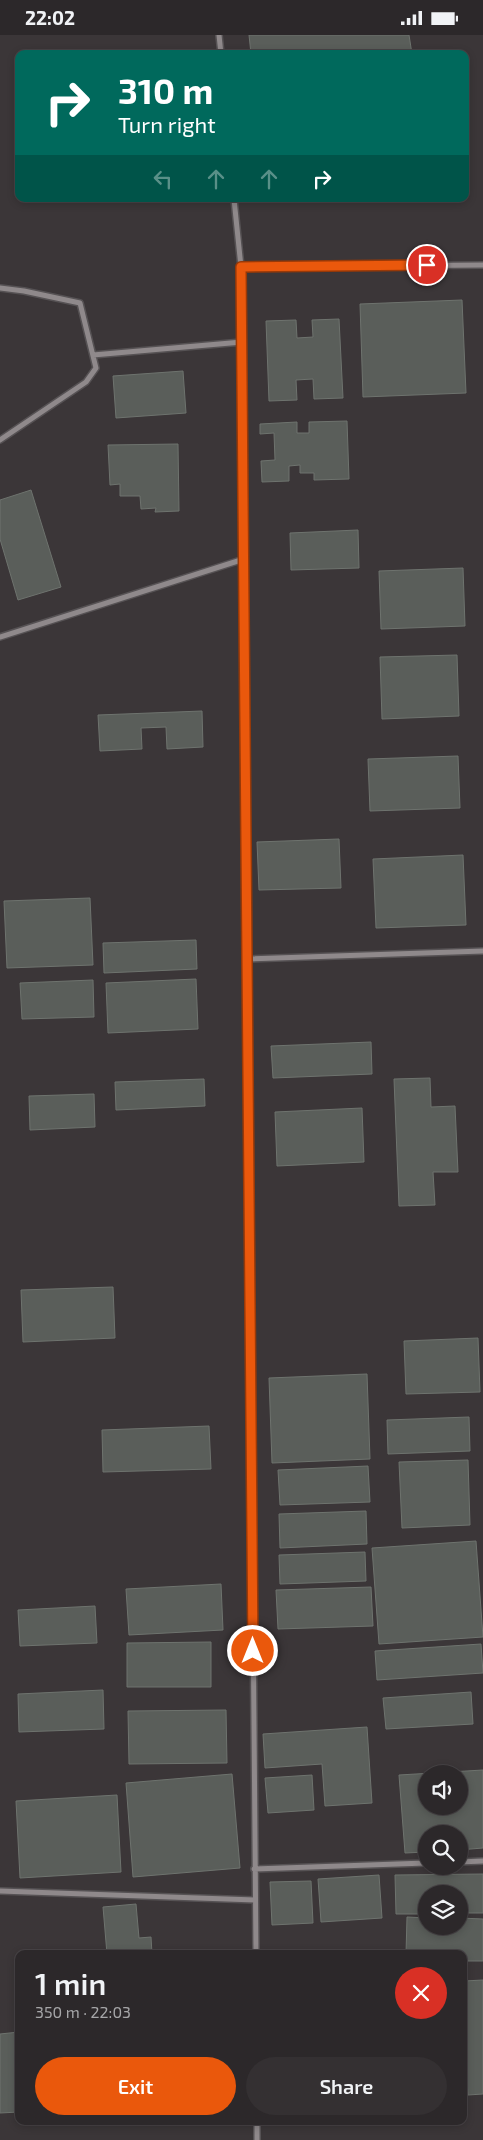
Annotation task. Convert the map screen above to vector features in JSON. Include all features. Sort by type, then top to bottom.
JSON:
[{"type":"street","points":[[219,35],[221,50]]},
{"type":"street","points":[[234,202],[241,267],[242,342],[256,1950]]},
{"type":"street","points":[[241,267],[483,265]]},
{"type":"street","points":[[0,288],[80,303],[96,368],[86,382],[0,440]]},
{"type":"street","points":[[93,355],[242,342]]},
{"type":"street","points":[[0,637],[244,559]]},
{"type":"street","points":[[247,959],[483,951]]},
{"type":"street","points":[[468,1862],[483,1861]]},
{"type":"street","points":[[254,1869],[418,1863]]},
{"type":"street","points":[[0,1891],[255,1900]]},
{"type":"street","points":[[257,2125],[257,2140]]},
{"type":"building","points":[[249,35],[409,35],[411,50],[251,50]]},
{"type":"building","points":[[462,300],[466,393],[363,397],[360,304]]},
{"type":"building","points":[[339,319],[343,398],[314,399],[313,379],[296,380],[297,400],[269,401],[266,321],[296,320],[297,338],[313,337],[312,320]]},
{"type":"building","points":[[183,371],[186,413],[116,418],[113,376]]},
{"type":"building","points":[[347,421],[349,479],[314,480],[314,473],[300,473],[300,465],[289,466],[289,481],[262,482],[261,461],[275,460],[274,433],[260,434],[260,424],[297,422],[297,433],[309,433],[309,422]]},
{"type":"building","points":[[178,444],[179,511],[155,512],[156,508],[141,509],[140,496],[120,496],[120,484],[110,485],[108,445]]},
{"type":"building","points":[[31,490],[61,587],[18,600],[0,539],[0,500]]},
{"type":"building","points":[[358,530],[359,568],[291,570],[290,533]]},
{"type":"building","points":[[463,568],[465,626],[381,629],[379,571]]},
{"type":"building","points":[[457,655],[459,716],[382,719],[380,657]]},
{"type":"building","points":[[202,711],[203,747],[167,749],[166,727],[141,728],[142,749],[100,751],[98,715]]},
{"type":"building","points":[[458,756],[460,808],[370,811],[368,759]]},
{"type":"building","points":[[339,839],[341,888],[259,890],[257,842]]},
{"type":"building","points":[[463,855],[466,925],[376,928],[373,859]]},
{"type":"building","points":[[90,898],[93,965],[7,968],[4,901]]},
{"type":"building","points":[[196,940],[197,969],[104,973],[103,943]]},
{"type":"building","points":[[196,979],[198,1029],[108,1033],[106,983]]},
{"type":"building","points":[[93,980],[94,1017],[22,1019],[20,983]]},
{"type":"building","points":[[371,1042],[372,1074],[273,1078],[271,1046]]},
{"type":"building","points":[[430,1078],[431,1107],[455,1106],[458,1172],[433,1172],[435,1205],[399,1206],[394,1079]]},
{"type":"building","points":[[204,1079],[205,1106],[116,1110],[115,1082]]},
{"type":"building","points":[[94,1094],[95,1127],[30,1130],[29,1096]]},
{"type":"building","points":[[362,1108],[364,1162],[277,1166],[275,1112]]},
{"type":"building","points":[[113,1287],[115,1338],[23,1342],[21,1290]]},
{"type":"building","points":[[478,1338],[480,1392],[406,1394],[404,1341]]},
{"type":"building","points":[[367,1374],[370,1459],[272,1463],[269,1378]]},
{"type":"building","points":[[469,1417],[470,1451],[388,1454],[387,1420]]},
{"type":"building","points":[[209,1426],[211,1469],[103,1472],[102,1430]]},
{"type":"building","points":[[468,1460],[470,1525],[402,1528],[399,1462]]},
{"type":"building","points":[[368,1466],[370,1502],[280,1505],[278,1470]]},
{"type":"building","points":[[366,1511],[367,1544],[280,1548],[279,1514]]},
{"type":"building","points":[[476,1541],[483,1637],[379,1644],[372,1548]]},
{"type":"building","points":[[365,1552],[366,1581],[280,1584],[279,1555]]},
{"type":"building","points":[[221,1584],[223,1630],[129,1635],[126,1589]]},
{"type":"building","points":[[371,1587],[373,1626],[278,1629],[276,1590]]},
{"type":"building","points":[[95,1606],[97,1643],[20,1646],[18,1610]]},
{"type":"building","points":[[211,1642],[211,1687],[127,1687],[127,1643]]},
{"type":"building","points":[[481,1644],[483,1673],[377,1680],[375,1651]]},
{"type":"building","points":[[103,1690],[104,1729],[19,1732],[18,1694]]},
{"type":"building","points":[[471,1692],[473,1724],[386,1729],[383,1698]]},
{"type":"building","points":[[226,1710],[227,1763],[129,1764],[128,1711]]},
{"type":"building","points":[[367,1727],[372,1803],[325,1806],[322,1764],[265,1768],[263,1734]]},
{"type":"building","points":[[483,1770],[483,1848],[468,1849],[468,1825],[418,1825],[418,1852],[405,1853],[399,1775],[418,1774],[418,1815],[468,1815],[468,1771]]},
{"type":"building","points":[[232,1774],[240,1868],[133,1877],[126,1783]]},
{"type":"building","points":[[312,1775],[314,1810],[268,1813],[265,1778]]},
{"type":"building","points":[[117,1795],[121,1872],[20,1878],[16,1801]]},
{"type":"building","points":[[483,1874],[483,1913],[468,1913],[468,1885],[418,1885],[418,1914],[396,1914],[395,1875]]},
{"type":"building","points":[[379,1875],[382,1918],[321,1922],[318,1879]]},
{"type":"building","points":[[311,1881],[313,1923],[272,1925],[270,1882]]},
{"type":"building","points":[[136,1904],[139,1938],[151,1937],[152,1950],[107,1950],[103,1907]]},
{"type":"building","points":[[407,1917],[418,1918],[418,1935],[468,1935],[468,1918],[483,1919],[483,1961],[467,1961],[467,1950],[406,1950]]},
{"type":"building","points":[[483,1980],[483,2094],[468,2095],[467,1981]]},
{"type":"building","points":[[15,2032],[15,2112],[0,2113],[0,2034]]},
{"type":"route","points":[[253,1651],[241,267],[427,265]]}]
